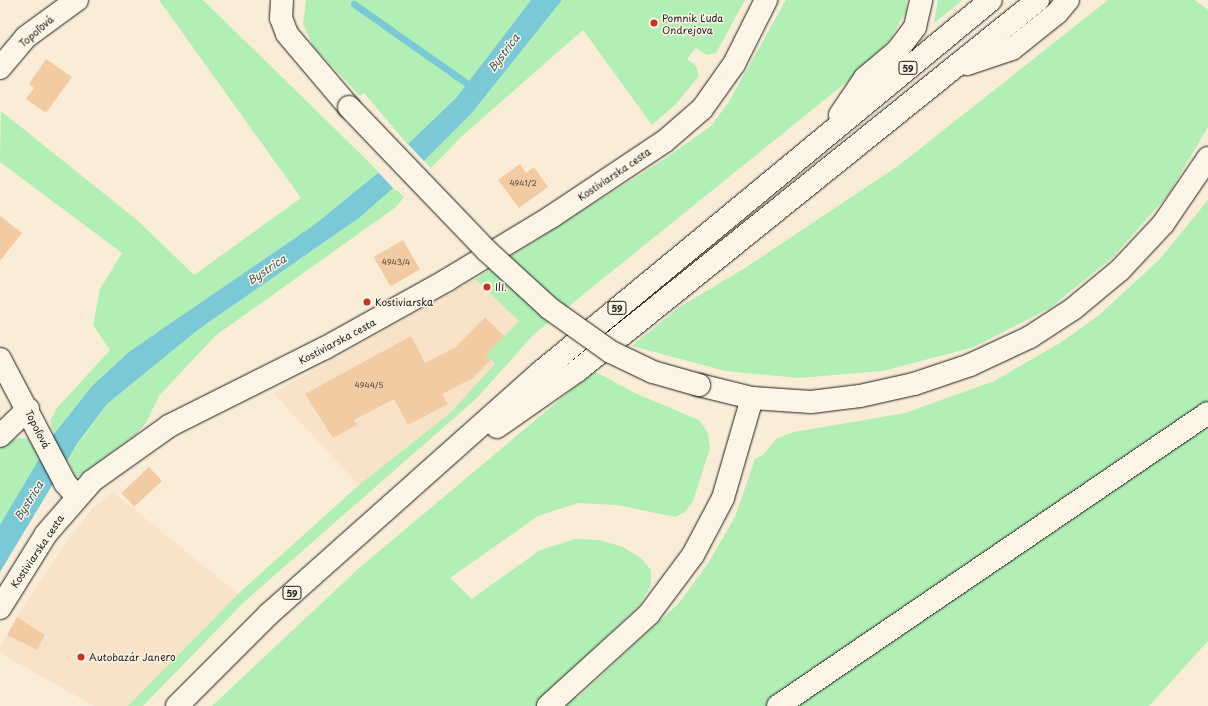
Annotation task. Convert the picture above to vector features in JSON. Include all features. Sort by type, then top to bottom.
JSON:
[{"type":"main road","name":"Topoľová","points":[[0,68],[26,37],[77,0]]},
{"type":"main road","points":[[282,0],[281,18],[288,34],[349,107],[486,250],[549,308],[611,352],[653,372],[752,398],[811,402],[868,395],[914,384],[970,365],[1030,337],[1073,309],[1120,270],[1163,224],[1208,158]]},
{"type":"main road","name":"Kostiviarska cesta","points":[[0,608],[46,534],[71,490],[92,481],[169,426],[326,348],[447,280],[551,217],[665,141],[702,109],[734,64],[766,0]]},
{"type":"main road","points":[[825,136],[865,78],[897,51],[915,27],[921,0]]},
{"type":"main road","name":"59","points":[[178,706],[269,614],[542,371],[991,0]]},
{"type":"main road","name":"59","points":[[413,487],[577,371],[1038,0]]},
{"type":"main road","points":[[955,68],[1012,49],[1062,7],[1082,0]]},
{"type":"main road","name":"Topoľová","points":[[0,359],[71,490]]},
{"type":"main road","points":[[548,706],[649,614],[693,555],[724,498],[752,398]]},
{"type":"main road","points":[[0,436],[28,409]]},
{"type":"main road","points":[[778,706],[1208,413]]},
{"type":"shaded area","points":[[475,279],[519,321],[486,355],[496,364],[449,414],[359,485],[273,393]]},
{"type":"shaded area","points":[[113,492],[238,594],[128,706],[94,706],[0,653],[0,648],[7,635],[37,650],[45,635],[17,617],[60,551],[93,508]]},
{"type":"green space","points":[[159,0],[203,0],[379,172],[314,225],[130,351],[92,386],[54,434],[50,421],[57,408],[110,350],[93,325],[100,289],[122,253],[0,162],[1,111],[137,220],[194,275],[301,198]]},
{"type":"green space","points":[[306,0],[531,0],[456,98],[409,146],[364,93],[360,96],[313,46],[303,24]]},
{"type":"green space","points":[[562,0],[745,0],[716,53],[707,55],[696,48],[687,59],[696,66],[699,76],[676,104],[652,125],[583,30],[461,137],[431,168],[424,161],[471,114]]},
{"type":"green space","points":[[786,0],[907,0],[906,11],[891,38],[869,64],[533,335],[477,398],[243,603],[143,706],[128,706],[238,594],[359,485],[449,414],[495,364],[486,355],[519,321],[475,279],[669,156],[711,126],[728,103]]},
{"type":"green space","points":[[938,0],[963,0],[934,23]]},
{"type":"green space","points":[[1108,0],[1195,0],[1208,10],[1208,127],[1168,195],[1113,257],[1050,308],[974,347],[883,371],[799,378],[725,371],[632,346],[678,308],[745,268],[898,166]]},
{"type":"green space","points":[[394,187],[404,197],[396,207],[215,336],[159,396],[146,423],[135,435],[76,478],[67,459],[107,404],[199,329],[359,218]]},
{"type":"green space","points":[[1208,200],[1208,641],[1149,706],[212,706],[359,568],[594,371],[637,394],[699,420],[708,433],[710,448],[693,501],[685,512],[675,517],[617,505],[578,503],[538,516],[450,578],[472,599],[540,550],[575,539],[600,540],[623,547],[641,558],[651,570],[651,585],[639,606],[559,681],[577,698],[679,603],[709,562],[735,517],[755,459],[763,455],[777,438],[794,432],[905,413],[994,381],[1060,343],[1098,316],[1160,259]]},
{"type":"green space","points":[[20,438],[30,439],[40,459],[0,526],[0,447],[7,441]]},
{"type":"water","name":"Bystrica","points":[[531,0],[562,0],[471,114],[424,161],[359,218],[199,329],[107,404],[77,444],[0,572],[0,525],[54,434],[92,386],[130,351],[314,225],[379,172],[456,98]]},
{"type":"pier","points":[[408,144],[426,163],[396,191],[378,172]]},
{"type":"building","points":[[46,59],[72,77],[46,113],[26,99],[34,88],[29,84]]},
{"type":"building","points":[[520,164],[526,173],[534,167],[548,187],[519,208],[498,180]]},
{"type":"building","points":[[0,216],[22,233],[0,261]]},
{"type":"building","points":[[403,240],[420,269],[391,286],[374,257]]},
{"type":"building","points":[[485,317],[504,336],[486,355],[491,360],[473,378],[442,394],[448,404],[408,425],[394,399],[354,420],[357,425],[333,438],[305,394],[411,336],[425,363],[456,347]]},
{"type":"building","points":[[149,467],[162,481],[134,507],[121,493]]},
{"type":"building","points":[[17,617],[45,635],[37,650],[7,635]]},
{"type":"waterway","points":[[354,4],[475,89]]},
{"type":"place","name":"Pomník Ľuda Ondrejova","points":[[654,23]]},
{"type":"place","name":"III.","points":[[487,287]]},
{"type":"place","name":"Kostiviarska","points":[[367,302]]},
{"type":"place","name":"Autobazár Janero","points":[[81,657]]}]
